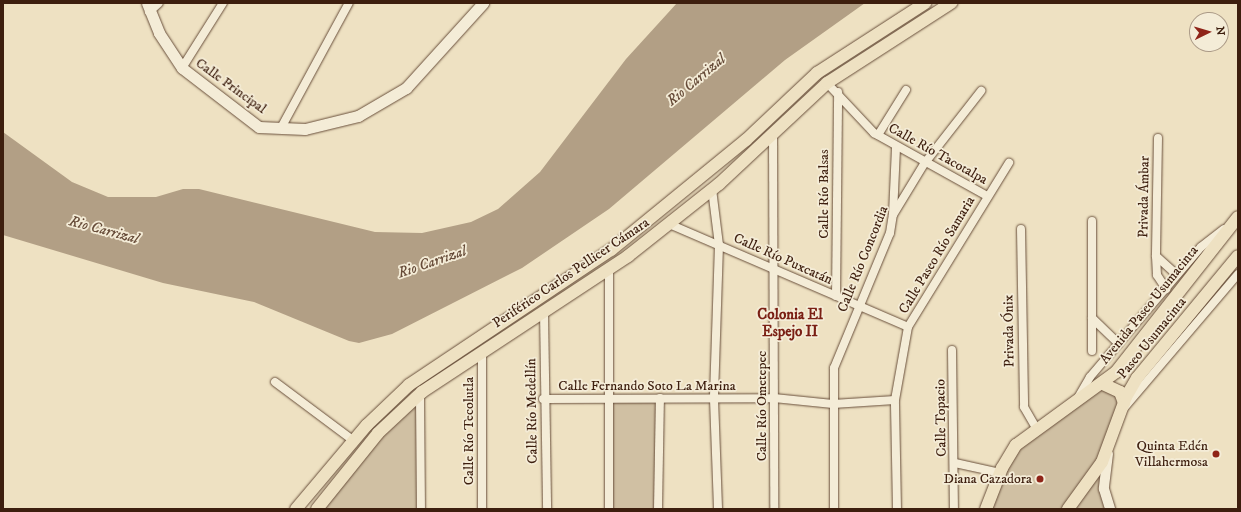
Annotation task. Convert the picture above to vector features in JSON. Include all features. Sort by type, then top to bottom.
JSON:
[{"type":"main road","name":"Calle Principal","points":[[148,8],[182,68],[259,127],[305,129],[358,116],[406,88],[483,3]]},
{"type":"main road","name":"Periférico Carlos Pellicer Cámara","points":[[296,509],[354,441],[409,385],[611,250],[746,140],[817,73],[925,3]]},
{"type":"main road","name":"Periférico Carlos Pellicer Cámara","points":[[317,509],[378,433],[420,397],[422,392],[608,269],[669,224],[712,189],[773,136],[827,83],[951,3]]},
{"type":"main road","name":"Avenida Paseo Usumacinta","points":[[986,509],[1000,473],[1016,445],[1036,428],[1103,384],[1122,366],[1237,219]]},
{"type":"main road","name":"Paseo Usumacinta","points":[[1068,509],[1088,484],[1110,441],[1122,408],[1137,378],[1238,256]]},
{"type":"main road","points":[[1103,384],[1120,392],[1122,408]]},
{"type":"street","points":[[148,8],[159,3]]},
{"type":"street","points":[[182,68],[223,3]]},
{"type":"street","points":[[281,128],[350,3]]},
{"type":"street","name":"Calle Río Tacotalpa","points":[[827,83],[838,92],[878,135],[924,164],[987,196]]},
{"type":"street","points":[[878,135],[906,90]]},
{"type":"street","name":"Calle Río Concordia","points":[[834,509],[832,404],[834,368],[890,233],[893,215],[924,164],[981,91]]},
{"type":"street","name":"Calle Río Balsas","points":[[836,296],[838,92]]},
{"type":"street","name":"Calle Río Ometepec","points":[[773,136],[776,268],[774,509]]},
{"type":"street","name":"Privada Ámbar","points":[[1158,138],[1157,275],[1166,289]]},
{"type":"street","points":[[893,215],[896,147]]},
{"type":"street","name":"Calle Paseo Río Samaria","points":[[897,509],[895,400],[908,327],[1008,163]]},
{"type":"street","points":[[712,189],[718,244],[714,399],[718,509]]},
{"type":"street","points":[[1076,402],[1090,378],[1200,248],[1237,219]]},
{"type":"street","points":[[1092,221],[1092,351]]},
{"type":"street","name":"Calle Río Puxcatán","points":[[669,224],[776,268],[908,327]]},
{"type":"street","name":"Privada Ónix","points":[[1021,229],[1024,407],[1036,428]]},
{"type":"street","name":"Privada Ámbar","points":[[1156,256],[1177,275]]},
{"type":"street","points":[[608,269],[609,509]]},
{"type":"street","points":[[1122,408],[1238,274]]},
{"type":"street","name":"Calle Río Medellín","points":[[544,312],[543,399],[547,509]]},
{"type":"street","points":[[1092,318],[1118,344]]},
{"type":"street","name":"Calle Topacio","points":[[952,350],[955,463],[954,509]]},
{"type":"street","name":"Calle Río Tecolutla","points":[[482,352],[482,509]]},
{"type":"street","points":[[275,382],[354,441]]},
{"type":"street","points":[[420,397],[421,509]]},
{"type":"street","points":[[658,509],[660,398]]},
{"type":"street","name":"Calle Fernando Soto La Marina","points":[[543,399],[774,398],[832,404],[895,400]]},
{"type":"street","points":[[1110,441],[1104,482],[1110,509]]},
{"type":"street","points":[[955,463],[1000,473]]},
{"type":"shaded area","points":[[1103,384],[1122,395],[1102,462],[1111,509],[986,509],[1007,458]]},
{"type":"shaded area","points":[[420,397],[421,509],[317,509],[378,433]]},
{"type":"shaded area","points":[[608,397],[660,398],[658,509],[606,509]]},
{"type":"water","name":"Rio Carrizal","points":[[677,3],[865,3],[785,60],[609,209],[522,268],[392,334],[359,343],[349,341],[254,302],[163,283],[3,235],[3,132],[72,182],[108,197],[156,197],[183,189],[199,189],[375,232],[422,233],[471,222],[498,209],[540,172],[626,59]]},
{"type":"place","name":"Quinta Edén Villahermosa","points":[[1216,454]]},
{"type":"place","name":"Diana Cazadora","points":[[1040,479]]},
{"type":"district","name":"Colonia El Espejo II","points":[[790,322]]}]
